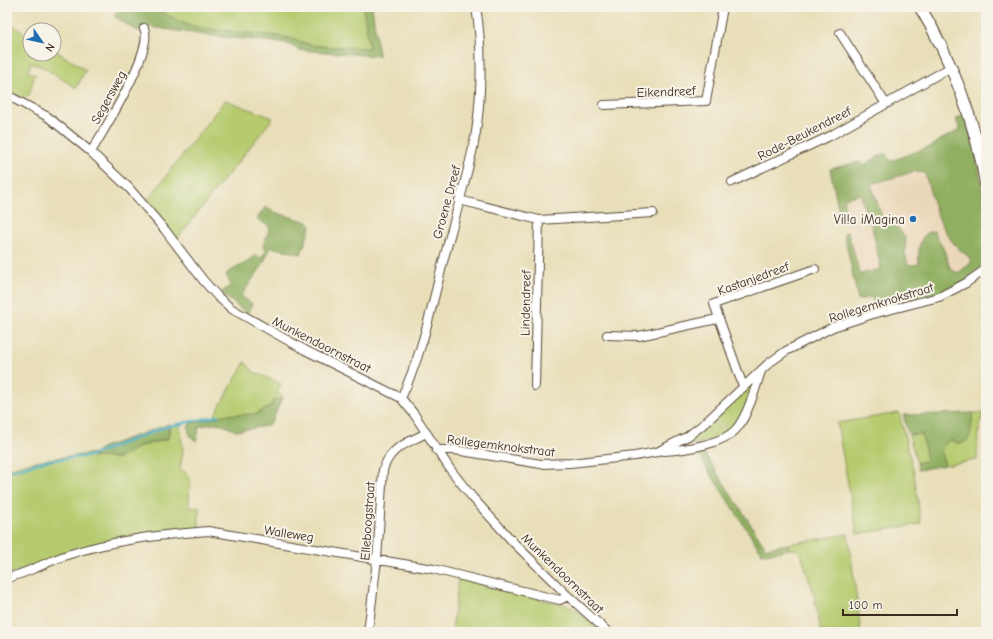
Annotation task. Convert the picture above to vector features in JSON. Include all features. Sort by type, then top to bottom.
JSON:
[{"type":"street","name":"Groene Dreef","points":[[400,398],[410,378],[429,315],[473,147],[480,88],[480,44],[476,7]]},
{"type":"street","name":"Eikendreef","points":[[604,105],[706,101],[722,7]]},
{"type":"street","points":[[920,7],[951,67],[971,126],[986,186]]},
{"type":"street","name":"Segersweg","points":[[91,152],[135,74],[145,43],[146,32],[144,28]]},
{"type":"street","points":[[840,33],[886,104]]},
{"type":"street","name":"Rode-Beukendreef","points":[[732,182],[830,136],[951,67]]},
{"type":"street","name":"Munkendoornstraat","points":[[7,95],[48,117],[91,152],[128,188],[165,230],[203,280],[218,297],[232,309],[305,350],[400,398],[414,414],[454,476],[472,497],[568,596],[608,632]]},
{"type":"street","points":[[459,200],[539,220],[653,213]]},
{"type":"street","name":"Lindendreef","points":[[535,386],[539,220]]},
{"type":"street","name":"Kastanjedreef","points":[[742,386],[717,319],[714,304],[814,268]]},
{"type":"street","name":"Rollegemknokstraat","points":[[657,452],[688,436],[705,423],[742,386],[786,351],[833,327],[873,314],[932,300],[966,283],[986,269]]},
{"type":"street","points":[[607,335],[639,336],[717,319]]},
{"type":"street","name":"Rollegemknokstraat","points":[[436,450],[465,451],[541,464],[570,463],[635,456],[657,452],[676,451],[699,446],[731,434],[741,421],[762,369]]},
{"type":"street","name":"Elleboogstraat","points":[[368,632],[377,560],[382,481],[388,456],[401,446],[426,433]]},
{"type":"street","name":"Walleweg","points":[[7,578],[25,574],[66,556],[105,544],[172,534],[208,531],[377,560],[490,582],[560,600],[568,596]]},
{"type":"shaded area","name":"Vil!a iMagina","points":[[940,140],[983,188],[986,222],[986,261],[876,310],[872,297],[858,300],[830,169],[859,162],[863,165],[885,153],[891,161],[932,146]]},
{"type":"green space","points":[[119,7],[141,7],[148,9],[157,7],[169,16],[188,25],[209,29],[285,37],[315,46],[369,48],[363,7],[372,7],[379,56],[299,50],[286,43],[212,36],[144,26],[142,32],[132,28],[114,16]]},
{"type":"green space","points":[[157,7],[363,7],[370,48],[315,46],[285,37],[209,29],[188,25],[169,16]]},
{"type":"green space","points":[[7,22],[22,31],[22,62],[62,62],[62,55],[86,70],[76,88],[43,67],[31,63],[28,72],[35,74],[29,95],[24,98],[7,92]]},
{"type":"green space","points":[[225,100],[273,118],[177,239],[146,202]]},
{"type":"green space","name":"Vil!a iMagina","points":[[963,115],[970,133],[979,169],[984,206],[986,261],[966,281],[945,292],[876,310],[872,297],[858,300],[844,233],[848,232],[860,274],[881,269],[871,222],[867,223],[861,194],[844,198],[844,209],[841,213],[839,212],[830,169],[859,162],[863,165],[885,153],[891,161],[932,146],[940,140],[960,130],[956,119]],"holes":[[[916,171],[925,173],[930,193],[945,232],[959,249],[970,258],[971,263],[958,273],[950,268],[944,250],[934,231],[929,232],[922,239],[919,249],[919,264],[908,265],[905,253],[906,239],[895,224],[885,226],[871,184]]]},
{"type":"green space","points":[[265,207],[274,212],[308,222],[311,226],[301,254],[271,247],[262,266],[241,296],[252,304],[248,314],[221,293],[231,285],[226,274],[249,261],[256,255],[261,258],[267,249],[263,246],[270,227],[257,219]]},
{"type":"green space","points":[[245,362],[254,372],[281,384],[277,393],[283,396],[281,400],[274,399],[265,411],[259,413],[231,414],[213,418]]},
{"type":"green space","points":[[755,382],[743,413],[738,422],[732,428],[710,440],[676,447],[697,435],[713,421],[723,431],[725,428],[715,419],[751,383]]},
{"type":"green space","points":[[274,399],[281,400],[272,422],[267,426],[236,431],[219,423],[199,426],[197,441],[189,434],[188,427],[191,423],[219,417],[221,415],[256,414],[271,406]]},
{"type":"green space","points":[[899,413],[914,473],[921,524],[857,534],[837,423]]},
{"type":"green space","points":[[973,413],[983,413],[978,434],[977,460],[945,465],[941,453],[942,447],[950,440],[970,434]]},
{"type":"green space","points":[[973,413],[971,432],[967,441],[958,443],[950,440],[942,447],[941,453],[945,465],[918,470],[917,463],[927,460],[922,434],[909,435],[903,415]]},
{"type":"green space","points":[[169,424],[168,438],[141,446],[119,458],[92,457],[101,448]]},
{"type":"green space","points":[[180,424],[183,451],[180,468],[190,477],[189,508],[199,507],[199,529],[168,531],[48,561],[7,575],[7,470],[28,463],[94,453],[92,457],[119,458],[141,446],[168,439],[170,427]]},
{"type":"green space","points":[[922,434],[927,461],[917,463],[909,435]]},
{"type":"green space","points":[[701,448],[766,548],[788,544],[790,549],[766,554],[762,553],[695,450]]},
{"type":"green space","points":[[848,534],[861,632],[821,632],[814,595],[801,554],[797,550],[790,549],[788,544]]},
{"type":"green space","points":[[458,579],[565,605],[575,609],[601,632],[452,632]]},
{"type":"waterway","points":[[7,472],[44,461],[89,456],[165,427],[218,416]]},
{"type":"place","name":"Vil!a iMagina","points":[[913,219]]}]
